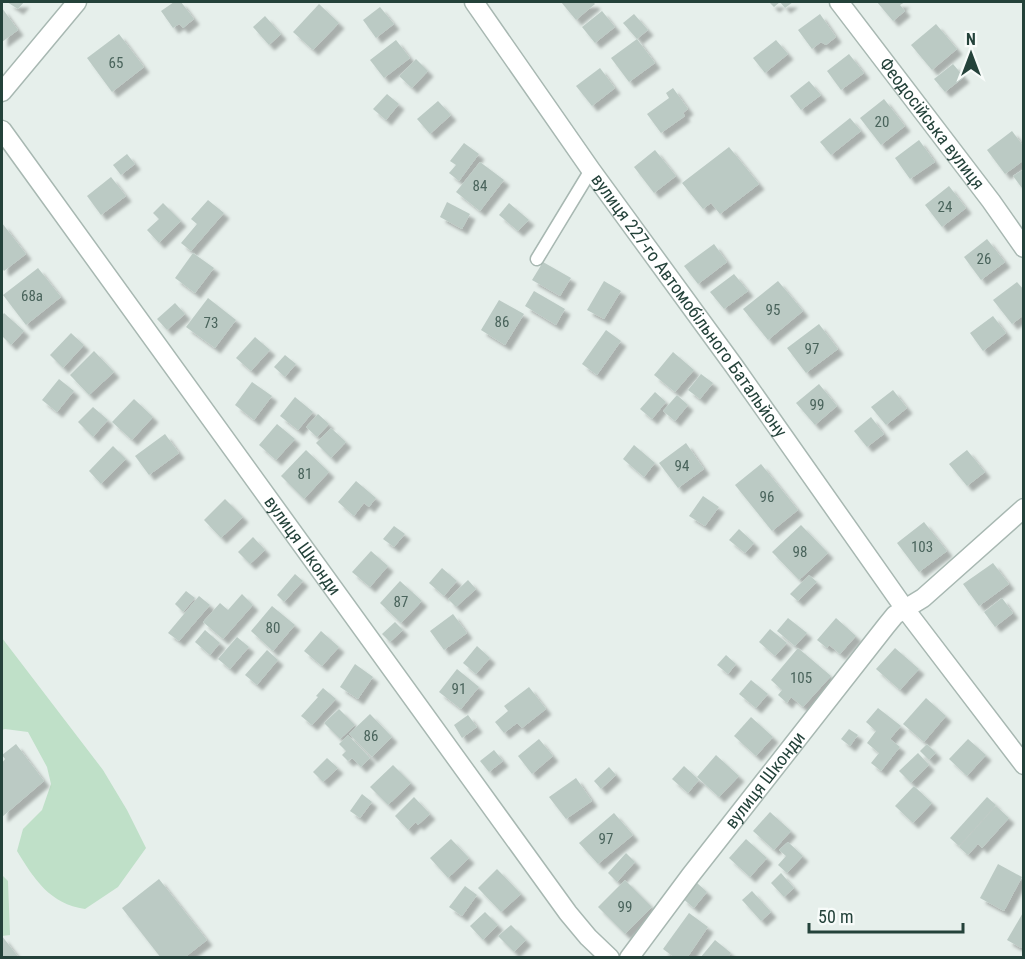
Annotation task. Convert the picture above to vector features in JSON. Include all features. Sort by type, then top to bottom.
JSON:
[{"type":"street","points":[[2,92],[75,2]]},
{"type":"street","name":"вулиця 227-го Автомобільного Батальйону","points":[[474,2],[591,170],[734,366],[905,609],[1023,765]]},
{"type":"street","name":"Феодосійська вулиця","points":[[838,2],[991,201],[1023,248]]},
{"type":"street","name":"вулиця Шконди","points":[[2,130],[568,913],[588,937],[610,957]]},
{"type":"street","points":[[905,609],[923,598],[1023,508]]},
{"type":"street","name":"вулиця Шконди","points":[[628,957],[886,626],[895,615],[905,609]]},
{"type":"lane","points":[[537,259],[591,170]]},
{"type":"green space","points":[[2,638],[103,770],[146,848],[118,887],[85,909],[62,902],[44,889],[17,851],[23,829],[42,810],[51,784],[47,767],[28,732],[2,730]]},
{"type":"green space","points":[[2,875],[8,881],[10,935],[2,936]]},
{"type":"building","points":[[7,2],[24,2],[18,9]]},
{"type":"building","points":[[174,2],[181,2],[194,19],[183,28],[179,24],[173,28],[161,11]]},
{"type":"building","points":[[561,2],[593,2],[595,4],[576,20]]},
{"type":"building","points":[[769,2],[780,2],[774,7]]},
{"type":"building","points":[[780,2],[793,2],[785,8]]},
{"type":"building","points":[[877,2],[905,2],[900,5],[905,11],[893,21]]},
{"type":"building","points":[[319,4],[339,23],[313,50],[293,32]]},
{"type":"building","points":[[380,7],[394,24],[376,38],[363,20]]},
{"type":"building","points":[[2,8],[18,30],[2,42]]},
{"type":"building","points":[[602,11],[615,27],[595,43],[582,27]]},
{"type":"building","points":[[634,14],[648,30],[637,39],[623,23]]},
{"type":"building","points":[[820,14],[836,37],[826,45],[821,42],[812,49],[798,30]]},
{"type":"building","points":[[265,16],[281,34],[269,45],[253,27]]},
{"type":"building","points":[[936,24],[957,49],[932,70],[911,45]]},
{"type":"building","points":[[119,34],[144,67],[112,92],[87,58]]},
{"type":"building","points":[[637,39],[655,63],[629,82],[611,58]]},
{"type":"building","points":[[396,40],[410,58],[384,78],[370,60]]},
{"type":"building","points":[[776,40],[788,54],[765,73],[753,58]]},
{"type":"building","points":[[849,54],[864,73],[841,90],[827,71]]},
{"type":"building","points":[[416,59],[428,71],[412,88],[399,76]]},
{"type":"building","points":[[953,64],[964,77],[945,92],[934,79]]},
{"type":"building","points":[[600,68],[615,88],[592,106],[576,86]]},
{"type":"building","points":[[809,81],[821,95],[801,110],[790,96]]},
{"type":"building","points":[[673,88],[688,109],[683,113],[685,116],[661,133],[647,114],[669,98],[666,93]]},
{"type":"building","points":[[387,94],[399,104],[386,120],[373,109]]},
{"type":"building","points":[[884,99],[905,126],[881,145],[860,118]]},
{"type":"building","points":[[438,101],[451,115],[430,134],[417,119]]},
{"type":"building","points":[[850,118],[861,131],[831,155],[820,142]]},
{"type":"building","points":[[1012,131],[1024,147],[1024,160],[1005,174],[987,150]]},
{"type":"building","points":[[919,140],[935,162],[910,179],[895,158]]},
{"type":"building","points":[[464,143],[479,154],[459,181],[449,173],[456,165],[450,161]]},
{"type":"building","points":[[729,147],[759,184],[720,214],[711,203],[703,209],[682,183]]},
{"type":"building","points":[[655,150],[676,176],[654,193],[634,167]]},
{"type":"building","points":[[127,154],[135,164],[121,175],[113,165]]},
{"type":"building","points":[[480,162],[504,180],[480,211],[456,192]]},
{"type":"building","points":[[1024,169],[1024,187],[1022,188],[1013,176]]},
{"type":"building","points":[[111,177],[126,196],[101,215],[87,196]]},
{"type":"building","points":[[949,186],[966,208],[942,227],[925,205]]},
{"type":"building","points":[[208,200],[224,213],[191,251],[181,243],[197,224],[191,219]]},
{"type":"building","points":[[447,202],[470,214],[462,229],[440,217]]},
{"type":"building","points":[[163,203],[181,221],[159,243],[147,230],[159,219],[153,213]]},
{"type":"building","points":[[509,203],[529,220],[518,231],[499,215]]},
{"type":"building","points":[[2,223],[26,254],[4,271],[2,268]]},
{"type":"building","points":[[987,239],[1005,262],[981,280],[964,257]]},
{"type":"building","points":[[714,244],[727,262],[698,284],[684,266]]},
{"type":"building","points":[[193,253],[214,268],[195,293],[175,278]]},
{"type":"building","points":[[543,262],[571,278],[560,296],[532,280]]},
{"type":"building","points":[[38,268],[61,297],[26,325],[3,295]]},
{"type":"building","points":[[734,274],[748,291],[724,309],[710,292]]},
{"type":"building","points":[[604,281],[621,291],[604,319],[587,310]]},
{"type":"building","points":[[778,281],[803,311],[768,340],[743,309]]},
{"type":"building","points":[[1017,282],[1024,290],[1024,315],[1012,324],[993,300]]},
{"type":"building","points":[[534,291],[565,309],[556,325],[525,306]]},
{"type":"building","points":[[208,298],[236,320],[215,348],[186,327]]},
{"type":"building","points":[[499,300],[524,314],[505,345],[481,330]]},
{"type":"building","points":[[175,303],[185,314],[167,330],[157,319]]},
{"type":"building","points":[[4,313],[24,331],[11,345],[2,336]]},
{"type":"building","points":[[993,316],[1006,333],[983,351],[970,333]]},
{"type":"building","points":[[819,324],[838,349],[806,373],[787,348]]},
{"type":"building","points":[[606,330],[621,341],[597,375],[582,364]]},
{"type":"building","points":[[71,333],[84,345],[63,368],[50,355]]},
{"type":"building","points":[[255,337],[270,350],[251,371],[236,358]]},
{"type":"building","points":[[94,351],[114,372],[89,395],[70,375]]},
{"type":"building","points":[[673,352],[694,370],[675,392],[654,375]]},
{"type":"building","points":[[285,355],[296,364],[285,377],[274,367]]},
{"type":"building","points":[[701,374],[713,383],[700,399],[688,390]]},
{"type":"building","points":[[59,379],[74,391],[57,412],[42,400]]},
{"type":"building","points":[[252,382],[272,396],[254,420],[235,405]]},
{"type":"building","points":[[819,384],[837,406],[815,425],[796,403]]},
{"type":"building","points":[[893,390],[907,408],[886,425],[871,407]]},
{"type":"building","points":[[655,392],[666,402],[652,419],[640,409]]},
{"type":"building","points":[[677,395],[688,405],[675,421],[663,411]]},
{"type":"building","points":[[295,397],[313,412],[298,430],[280,416]]},
{"type":"building","points":[[134,399],[153,417],[132,440],[112,422]]},
{"type":"building","points":[[93,407],[108,420],[93,437],[78,422]]},
{"type":"building","points":[[318,414],[329,424],[317,437],[306,427]]},
{"type":"building","points":[[871,417],[884,434],[867,447],[854,431]]},
{"type":"building","points":[[277,424],[295,439],[276,460],[259,445]]},
{"type":"building","points":[[331,428],[346,442],[331,458],[316,443]]},
{"type":"building","points":[[165,434],[179,453],[149,475],[135,456]]},
{"type":"building","points":[[686,443],[704,469],[678,488],[659,463]]},
{"type":"building","points":[[634,445],[655,463],[644,477],[623,459]]},
{"type":"building","points":[[113,446],[126,459],[101,484],[89,471]]},
{"type":"building","points":[[306,450],[329,472],[304,499],[281,476]]},
{"type":"building","points":[[967,450],[985,472],[967,486],[949,464]]},
{"type":"building","points":[[761,464],[798,510],[772,531],[735,485]]},
{"type":"building","points":[[356,481],[376,498],[369,507],[364,503],[354,516],[338,502]]},
{"type":"building","points":[[703,496],[719,507],[705,526],[689,516]]},
{"type":"building","points":[[225,499],[243,517],[221,538],[204,520]]},
{"type":"building","points":[[924,522],[947,551],[919,572],[897,543]]},
{"type":"building","points":[[801,525],[828,553],[799,580],[772,552]]},
{"type":"building","points":[[394,526],[405,534],[394,547],[383,539]]},
{"type":"building","points":[[739,529],[754,543],[745,553],[729,540]]},
{"type":"building","points":[[253,537],[265,550],[250,564],[238,552]]},
{"type":"building","points":[[371,551],[388,566],[370,587],[352,572]]},
{"type":"building","points":[[993,563],[1009,584],[979,606],[963,584]]},
{"type":"building","points":[[442,568],[457,581],[444,596],[429,583]]},
{"type":"building","points":[[295,574],[303,581],[284,602],[277,595]]},
{"type":"building","points":[[809,575],[817,582],[798,601],[790,594]]},
{"type":"building","points":[[468,580],[476,589],[456,607],[448,599]]},
{"type":"building","points":[[400,581],[422,601],[401,623],[380,603]]},
{"type":"building","points":[[186,591],[195,598],[183,612],[175,604]]},
{"type":"building","points":[[242,594],[253,605],[223,639],[203,622],[220,603],[228,610]]},
{"type":"building","points":[[199,596],[210,605],[179,641],[168,633]]},
{"type":"building","points":[[1002,598],[1013,613],[995,627],[984,612]]},
{"type":"building","points":[[272,606],[295,625],[273,651],[251,631]]},
{"type":"building","points":[[453,614],[467,633],[444,650],[430,631]]},
{"type":"building","points":[[788,618],[807,633],[795,646],[777,631]]},
{"type":"building","points":[[836,618],[856,636],[840,654],[829,645],[827,648],[817,640]]},
{"type":"building","points":[[395,622],[403,630],[390,642],[382,634]]},
{"type":"building","points":[[770,629],[787,643],[775,656],[759,642]]},
{"type":"building","points":[[205,630],[220,643],[210,655],[195,642]]},
{"type":"building","points":[[321,631],[339,647],[322,666],[304,651]]},
{"type":"building","points":[[237,637],[249,647],[230,669],[218,659]]},
{"type":"building","points":[[477,646],[490,658],[476,674],[463,663]]},
{"type":"building","points":[[798,648],[831,676],[803,707],[791,697],[787,703],[778,695],[782,690],[771,680]]},
{"type":"building","points":[[895,648],[919,669],[900,690],[876,669]]},
{"type":"building","points":[[267,650],[278,660],[257,685],[245,675]]},
{"type":"building","points":[[726,655],[736,664],[728,674],[717,665]]},
{"type":"building","points":[[355,664],[373,677],[358,699],[340,687]]},
{"type":"building","points":[[457,669],[479,687],[461,709],[439,692]]},
{"type":"building","points":[[751,680],[768,694],[756,708],[739,694]]},
{"type":"building","points":[[529,687],[546,709],[522,728],[517,723],[504,733],[495,722],[508,711],[504,706]]},
{"type":"building","points":[[323,688],[336,699],[312,725],[301,716]]},
{"type":"building","points":[[926,698],[946,716],[924,742],[903,724]]},
{"type":"building","points":[[878,708],[901,726],[890,739],[900,747],[881,771],[871,763],[879,753],[867,743],[876,731],[866,722]]},
{"type":"building","points":[[339,709],[355,725],[340,739],[324,723]]},
{"type":"building","points":[[370,714],[392,737],[372,757],[349,734]]},
{"type":"building","points":[[468,715],[477,727],[462,738],[454,725]]},
{"type":"building","points":[[751,717],[773,737],[756,756],[734,736]]},
{"type":"building","points":[[849,729],[858,735],[850,746],[841,739]]},
{"type":"building","points":[[348,735],[370,758],[361,767],[352,758],[348,761],[342,755],[346,751],[339,744]]},
{"type":"building","points":[[539,739],[553,756],[532,774],[518,756]]},
{"type":"building","points":[[968,739],[986,755],[967,776],[949,759]]},
{"type":"building","points":[[16,744],[44,781],[2,817],[2,763],[5,759],[2,755]]},
{"type":"building","points":[[927,744],[936,753],[929,760],[920,751]]},
{"type":"building","points":[[494,750],[503,761],[489,772],[480,761]]},
{"type":"building","points":[[918,753],[929,765],[911,783],[899,771]]},
{"type":"building","points":[[716,755],[739,776],[719,797],[697,777]]},
{"type":"building","points":[[327,758],[338,768],[323,782],[313,772]]},
{"type":"building","points":[[393,765],[411,783],[388,805],[370,787]]},
{"type":"building","points":[[684,766],[699,780],[688,793],[672,779]]},
{"type":"building","points":[[609,767],[616,775],[601,789],[594,781]]},
{"type":"building","points":[[576,778],[592,801],[566,819],[549,797]]},
{"type":"building","points":[[914,786],[932,803],[913,823],[895,806]]},
{"type":"building","points":[[362,794],[372,802],[360,818],[350,811]]},
{"type":"building","points":[[414,797],[430,814],[418,825],[416,822],[408,830],[395,816]]},
{"type":"building","points":[[987,797],[996,805],[959,846],[950,838]]},
{"type":"building","points":[[996,806],[1009,818],[982,848],[978,844],[968,855],[959,847]]},
{"type":"building","points":[[770,812],[791,831],[774,850],[753,831]]},
{"type":"building","points":[[614,813],[633,835],[598,864],[579,843]]},
{"type":"building","points":[[451,839],[469,858],[448,878],[430,858]]},
{"type":"building","points":[[746,839],[767,858],[750,877],[729,858]]},
{"type":"building","points":[[788,842],[803,856],[787,873],[778,865],[786,856],[779,850]]},
{"type":"building","points":[[626,853],[635,862],[617,882],[608,873]]},
{"type":"building","points":[[998,864],[1022,877],[1004,911],[980,898]]},
{"type":"building","points":[[497,869],[521,894],[501,912],[478,888]]},
{"type":"building","points":[[781,873],[794,888],[784,897],[771,883]]},
{"type":"building","points":[[159,879],[207,940],[184,958],[161,958],[122,908]]},
{"type":"building","points":[[625,880],[652,907],[625,934],[598,907]]},
{"type":"building","points":[[696,882],[707,892],[694,908],[682,898]]},
{"type":"building","points":[[465,886],[477,895],[462,916],[449,907]]},
{"type":"building","points":[[752,891],[771,912],[761,921],[742,900]]},
{"type":"building","points":[[1024,911],[1024,943],[1021,948],[1007,940]]},
{"type":"building","points":[[485,912],[498,925],[483,940],[470,926]]},
{"type":"building","points":[[689,913],[708,927],[687,958],[675,958],[663,949]]},
{"type":"building","points":[[511,925],[526,940],[514,952],[498,936]]},
{"type":"building","points":[[2,936],[19,958],[2,958]]},
{"type":"building","points":[[715,940],[731,953],[727,958],[700,958]]}]
